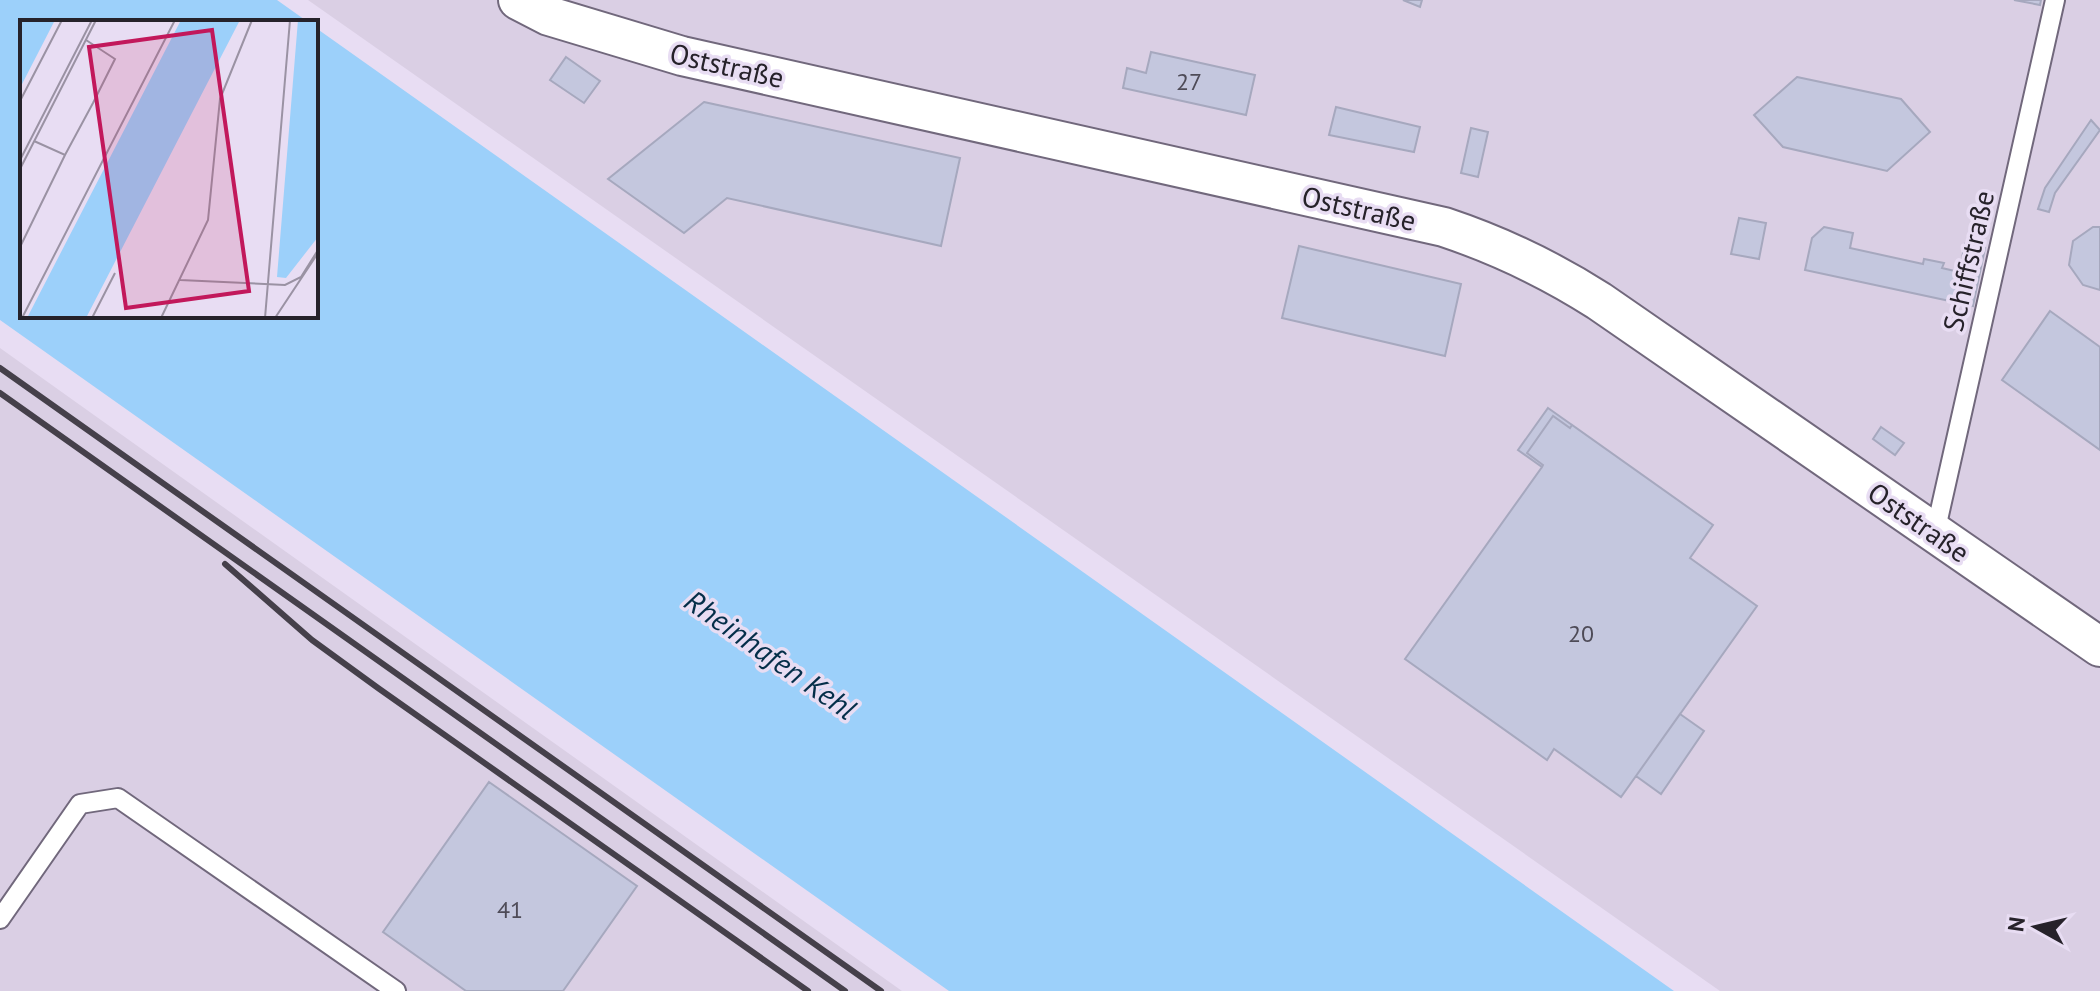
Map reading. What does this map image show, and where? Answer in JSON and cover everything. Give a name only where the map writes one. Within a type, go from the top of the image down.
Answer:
[{"type":"street","name":"Oststraße","points":[[518,0],[549,16],[682,56],[1444,227],[1498,245],[1546,268],[1599,301],[2100,647]]},
{"type":"lane","name":"Schiffstraße","points":[[1935,533],[2055,0]]},
{"type":"lane","points":[[0,919],[80,804],[118,798],[396,991]]},
{"type":"shaded area","points":[[308,0],[2100,0],[2100,991],[1720,991]]},
{"type":"shaded area","points":[[0,348],[902,991],[0,991]]},
{"type":"water","name":"Rheinhafen Kehl","points":[[0,0],[277,0],[305,20],[20,20],[20,318],[318,318],[318,29],[1674,991],[949,991],[0,320]]},
{"type":"building","points":[[1403,0],[1422,0],[1420,7]]},
{"type":"building","points":[[2014,0],[2041,0],[2040,5]]},
{"type":"building","points":[[1151,52],[1255,75],[1246,115],[1123,88],[1127,68],[1146,73]]},
{"type":"building","points":[[566,57],[600,81],[584,103],[550,80]]},
{"type":"building","points":[[1797,77],[1901,99],[1930,132],[1887,171],[1783,147],[1754,115]]},
{"type":"building","points":[[704,102],[960,158],[941,246],[727,198],[684,233],[608,179]]},
{"type":"building","points":[[1336,107],[1420,127],[1414,152],[1329,135]]},
{"type":"building","points":[[2091,120],[2100,130],[2055,193],[2049,212],[2038,209],[2045,188]]},
{"type":"building","points":[[1471,128],[1488,132],[1478,177],[1461,173]]},
{"type":"building","points":[[1739,218],[1766,223],[1759,259],[1731,254]]},
{"type":"building","points":[[1824,227],[1853,233],[1850,248],[1923,264],[1924,259],[1944,263],[1942,268],[1959,272],[1965,244],[1985,248],[1973,306],[1805,270],[1812,238]]},
{"type":"building","points":[[2093,227],[2100,227],[2100,290],[2083,285],[2069,265],[2073,241]]},
{"type":"building","points":[[1299,246],[1461,284],[1445,356],[1282,318]]},
{"type":"building","points":[[2050,311],[2100,347],[2100,450],[2002,380]]},
{"type":"building","points":[[1548,408],[1572,425],[1570,428],[1553,416],[1527,453],[1542,467],[1518,450]]},
{"type":"building","points":[[1553,416],[1570,428],[1572,425],[1713,525],[1690,558],[1757,606],[1621,797],[1554,749],[1547,760],[1405,659],[1542,467],[1527,453]]},
{"type":"building","points":[[1881,427],[1904,443],[1895,455],[1873,439]]},
{"type":"building","points":[[1680,714],[1704,731],[1661,794],[1636,776]]},
{"type":"building","points":[[489,782],[637,886],[563,991],[466,991],[383,932]]},
{"type":"railway","points":[[0,368],[881,991]]},
{"type":"railway","points":[[0,393],[845,991]]},
{"type":"railway","points":[[225,564],[312,640],[808,991]]}]
